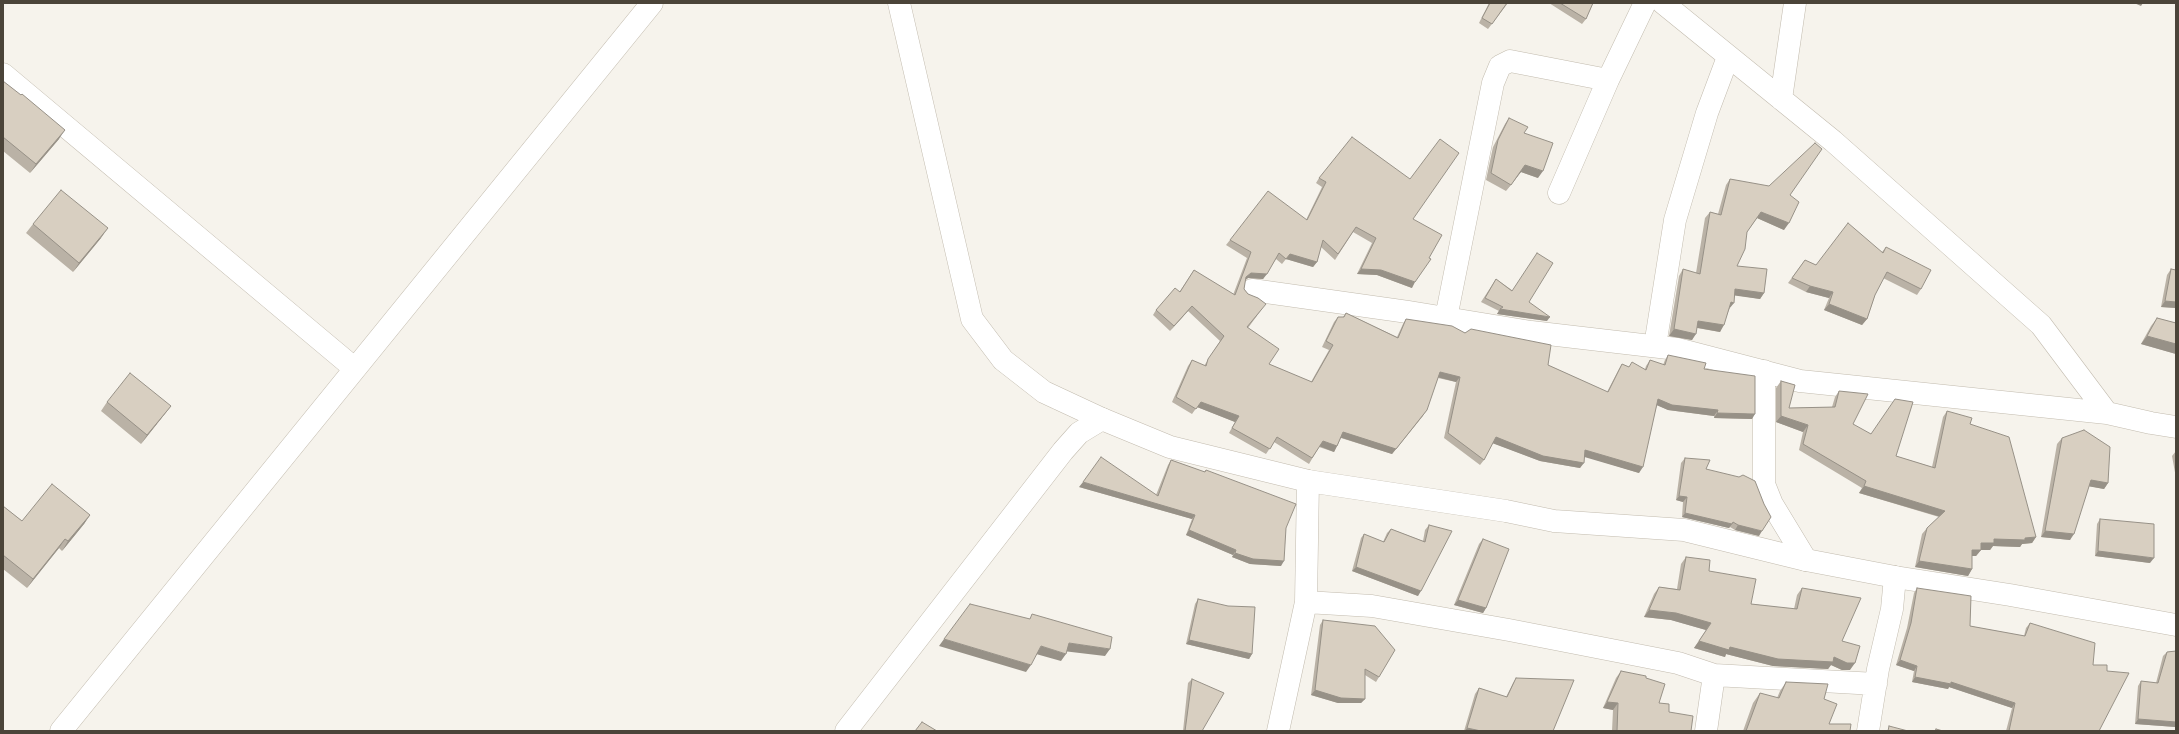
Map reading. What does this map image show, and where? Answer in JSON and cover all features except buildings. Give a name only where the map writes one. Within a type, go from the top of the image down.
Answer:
[{"type":"street","points":[[61,731],[354,368],[652,3]]},
{"type":"street","points":[[899,3],[972,319],[1003,360],[1044,392],[1102,419],[1170,447],[1308,481],[1506,511],[1554,521],[1684,530],[1806,560],[1895,578],[2010,595],[2176,624]]},
{"type":"street","points":[[1559,193],[1608,80],[1645,3]]},
{"type":"street","points":[[1663,3],[1833,141],[2041,325],[2107,413]]},
{"type":"street","points":[[1781,100],[1795,3]]},
{"type":"street","points":[[1655,346],[1675,220],[1707,113],[1728,57]]},
{"type":"street","points":[[1446,318],[1493,82],[1500,66],[1510,61],[1608,80]]},
{"type":"street","points":[[3,74],[354,368]]},
{"type":"street","points":[[1252,290],[1531,332],[1677,349],[1800,381],[2107,413],[2176,427]]},
{"type":"street","points":[[1764,372],[1764,484],[1772,504],[1806,560]]},
{"type":"street","points":[[846,731],[1063,451],[1079,433],[1102,419]]},
{"type":"street","points":[[1278,731],[1306,602],[1308,481]]},
{"type":"street","points":[[1868,731],[1876,684],[1892,609],[1895,578]]},
{"type":"street","points":[[1306,602],[1372,606],[1501,628],[1678,663],[1714,675],[1876,684]]},
{"type":"street","points":[[1706,731],[1714,675]]}]
